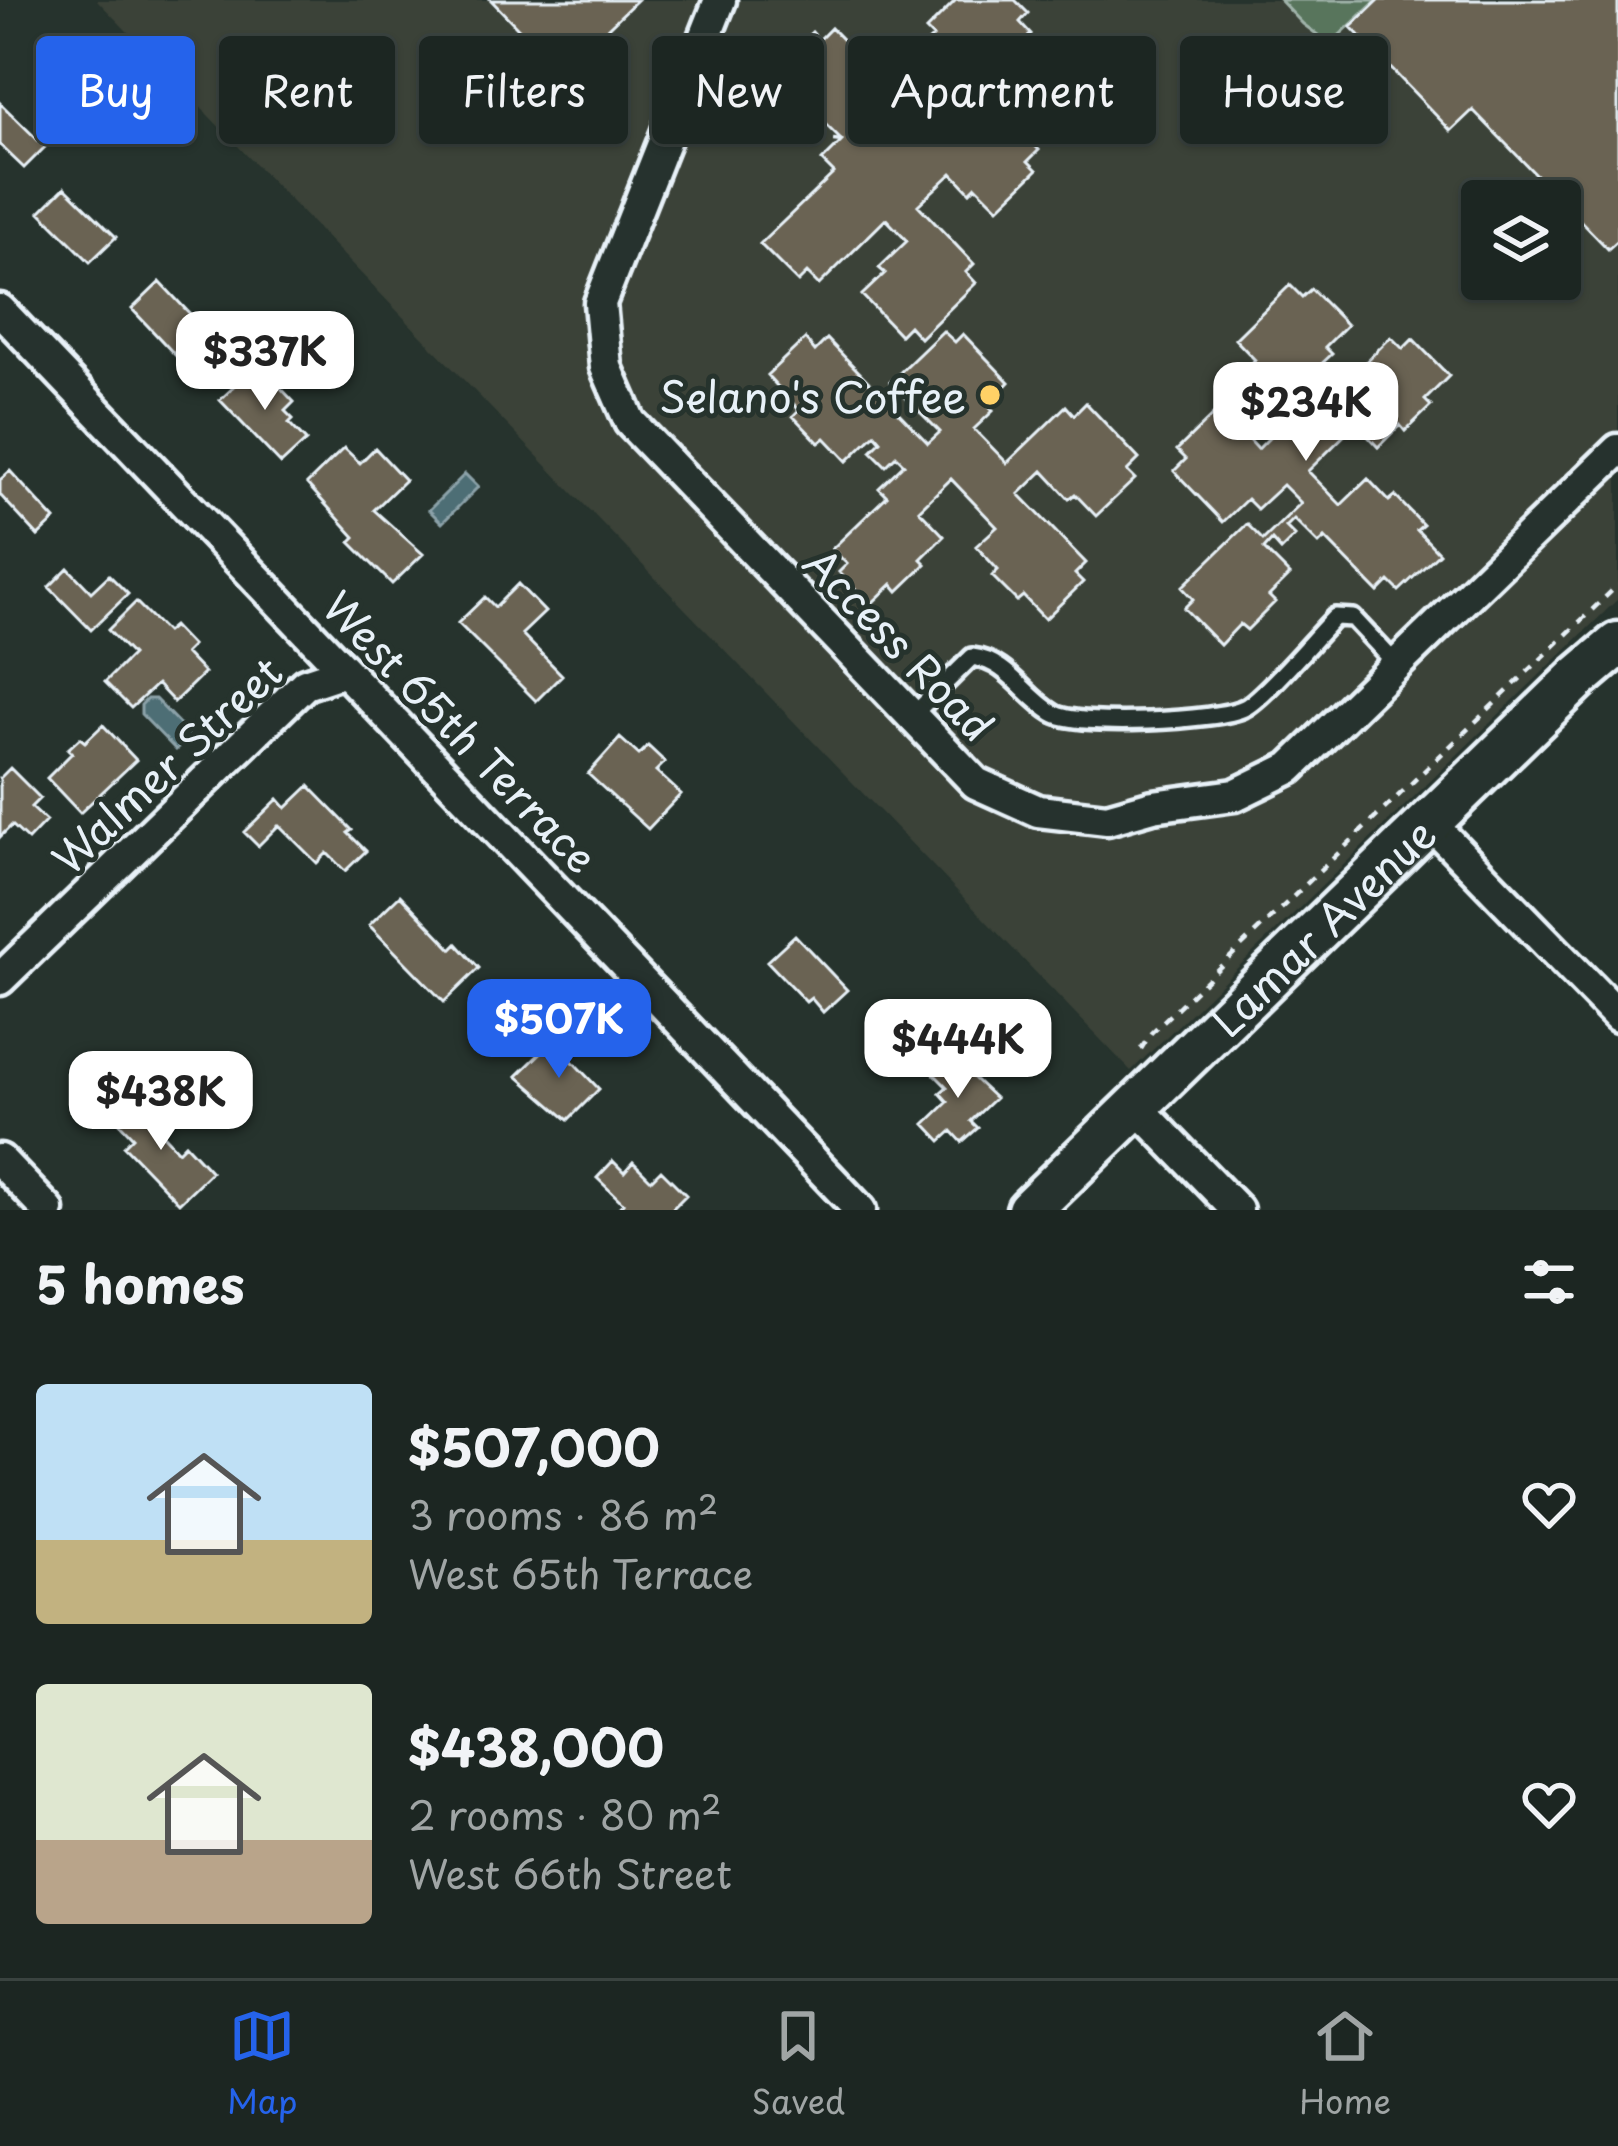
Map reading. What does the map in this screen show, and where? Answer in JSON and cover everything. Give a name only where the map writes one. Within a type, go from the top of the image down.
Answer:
[{"type":"street","name":"Access Road","points":[[719,0],[600,303],[606,367],[630,422],[976,783],[1038,811],[1107,819],[1154,806],[1235,795],[1290,767],[1618,451]]},
{"type":"street","name":"West 65th Terrace","points":[[0,310],[860,1210]]},
{"type":"street","name":"Lamar Avenue","points":[[1029,1210],[1578,677],[1618,644]]},
{"type":"street","name":"Walmer Street","points":[[0,979],[305,684],[344,670]]},
{"type":"street","points":[[1430,823],[1618,1016]]},
{"type":"street","points":[[1136,1106],[1237,1210]]},
{"type":"street","points":[[0,1160],[48,1210]]},
{"type":"lane","points":[[912,716],[972,657],[992,659],[1055,716],[1100,723],[1223,714],[1247,707],[1335,617],[1353,618],[1397,664]]},
{"type":"path","points":[[824,139],[842,141]]},
{"type":"path","points":[[1136,1106],[1132,1065],[1151,1033],[1618,585]]},
{"type":"shaded area","points":[[97,0],[1618,0],[1618,599],[1131,1071],[236,144],[395,144],[395,36],[219,36],[219,126],[195,102],[195,36],[132,36]]},
{"type":"green space","points":[[1280,0],[1377,0],[1339,36],[1319,36]]},
{"type":"water","points":[[465,474],[478,487],[442,523],[429,510]]},
{"type":"water","points":[[147,699],[155,699],[191,736],[176,750],[141,714]]},
{"type":"building","points":[[491,0],[637,0],[600,36],[526,36]]},
{"type":"building","points":[[956,0],[1015,0],[1028,13],[1020,22],[1031,34],[932,36],[926,30]]},
{"type":"building","points":[[1379,0],[1618,0],[1618,240],[1608,249],[1581,221],[1581,180],[1541,180],[1473,110],[1451,131],[1388,65],[1388,36],[1360,36],[1351,27]]},
{"type":"building","points":[[831,28],[848,45],[848,144],[1033,144],[1039,150],[1028,161],[1037,170],[998,208],[976,186],[970,192],[952,173],[918,205],[974,264],[966,272],[976,283],[920,338],[909,326],[900,335],[862,295],[885,273],[879,268],[907,241],[886,219],[819,285],[807,273],[798,282],[760,244],[834,173],[822,161],[842,141],[824,123],[823,36]]},
{"type":"building","points":[[0,103],[36,138],[36,144],[45,147],[24,168],[0,145]]},
{"type":"building","points":[[65,187],[116,237],[90,262],[40,212]]},
{"type":"building","points":[[160,282],[207,332],[179,359],[132,309]]},
{"type":"building","points":[[1290,285],[1302,297],[1311,289],[1347,325],[1325,347],[1332,354],[1303,381],[1324,403],[1391,337],[1403,349],[1413,339],[1449,376],[1425,400],[1431,406],[1405,431],[1400,425],[1378,447],[1356,424],[1308,471],[1341,505],[1368,479],[1389,501],[1395,496],[1423,525],[1417,530],[1439,553],[1399,591],[1389,581],[1378,592],[1325,538],[1319,544],[1294,519],[1286,527],[1295,536],[1281,550],[1272,540],[1264,549],[1290,575],[1269,596],[1275,602],[1247,630],[1240,624],[1220,645],[1184,608],[1193,599],[1182,587],[1247,524],[1263,540],[1301,503],[1283,485],[1257,509],[1247,499],[1223,522],[1174,471],[1186,459],[1177,450],[1213,415],[1234,437],[1241,431],[1258,449],[1292,415],[1246,368],[1255,360],[1235,339]]},
{"type":"building","points":[[943,331],[955,342],[963,334],[1009,382],[987,405],[993,411],[974,429],[1007,463],[1066,406],[1074,415],[1086,403],[1139,459],[1127,471],[1135,479],[1096,516],[1075,494],[1069,499],[1043,471],[1019,494],[1086,563],[1075,574],[1083,582],[1045,619],[1023,596],[1017,601],[992,576],[998,570],[976,546],[997,527],[951,479],[919,510],[944,536],[921,559],[926,564],[898,591],[892,584],[870,605],[839,572],[847,564],[832,549],[887,496],[879,488],[904,464],[896,456],[886,466],[871,451],[881,441],[875,434],[847,461],[825,438],[819,443],[793,416],[799,410],[767,375],[805,339],[815,351],[827,339],[928,443],[940,432],[890,382]]},
{"type":"building","points":[[258,364],[294,402],[285,411],[293,419],[289,423],[306,441],[281,464],[220,400]]},
{"type":"building","points":[[344,448],[360,463],[375,448],[405,480],[374,510],[423,554],[392,584],[350,542],[355,537],[307,484]]},
{"type":"building","points":[[10,471],[55,520],[38,536],[0,495],[0,480]]},
{"type":"building","points":[[68,568],[91,592],[109,575],[128,594],[91,630],[49,587]]},
{"type":"building","points":[[518,584],[545,612],[522,634],[562,675],[536,701],[458,623],[485,597],[495,607]]},
{"type":"building","points":[[136,602],[166,632],[173,626],[192,646],[185,653],[204,673],[174,702],[157,684],[131,708],[105,682],[132,655],[108,630]]},
{"type":"building","points":[[103,725],[136,760],[80,813],[47,778],[72,753],[68,749],[80,738],[85,742]]},
{"type":"building","points":[[620,738],[639,755],[648,746],[665,762],[656,771],[681,794],[648,829],[588,774]]},
{"type":"building","points":[[10,768],[40,798],[31,807],[46,821],[28,840],[12,825],[0,837],[0,778]]},
{"type":"building","points":[[309,786],[366,851],[345,871],[327,853],[317,863],[279,825],[258,846],[244,832],[278,799],[286,808]]},
{"type":"building","points":[[400,895],[452,949],[457,944],[479,968],[444,1002],[369,925]]},
{"type":"building","points":[[795,935],[847,990],[823,1012],[811,998],[806,1002],[767,961]]},
{"type":"building","points":[[553,1041],[599,1089],[568,1120],[517,1076]]},
{"type":"building","points":[[947,1053],[995,1098],[971,1121],[978,1128],[962,1142],[952,1131],[941,1141],[925,1124],[948,1102],[940,1093],[947,1087],[930,1070]]},
{"type":"building","points":[[136,1098],[178,1151],[185,1144],[211,1172],[179,1203],[124,1146],[133,1137],[115,1118]]},
{"type":"building","points":[[613,1161],[624,1172],[633,1162],[651,1180],[661,1170],[686,1195],[671,1210],[617,1210],[623,1203],[597,1178]]},
{"type":"place","name":"Selano's Coffee","points":[[990,395]]}]
